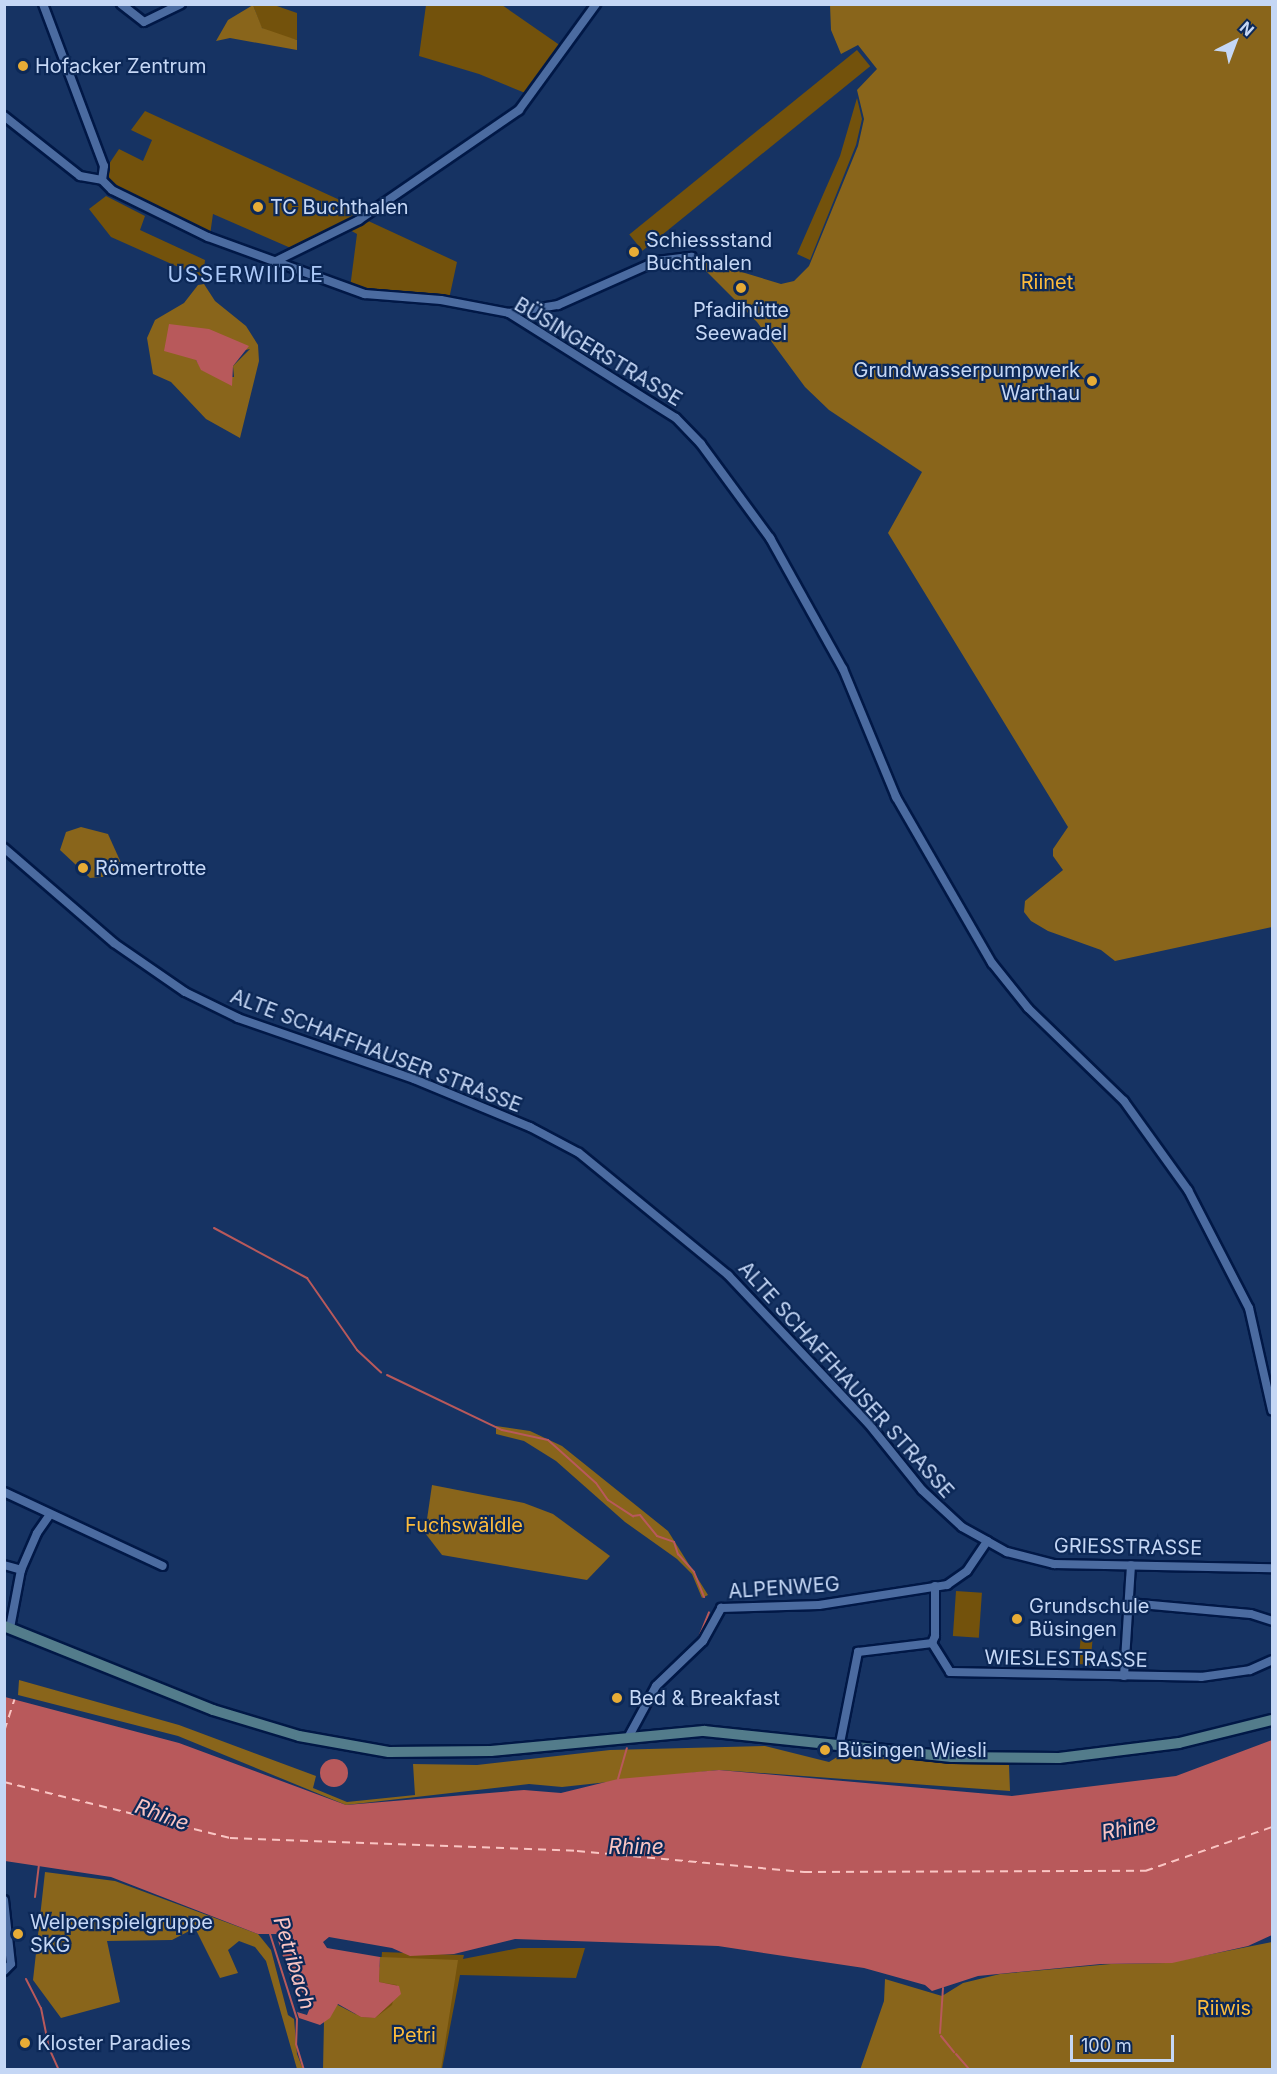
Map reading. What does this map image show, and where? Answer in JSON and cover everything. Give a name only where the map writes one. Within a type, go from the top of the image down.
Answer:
[{"type":"main road","points":[[7,1627],[213,1710],[354,1747],[389,1752],[466,1753],[629,1736],[704,1731],[952,1756],[1059,1758],[1179,1743],[1272,1720]]},
{"type":"street","points":[[43,4],[104,166],[102,180]]},
{"type":"street","points":[[121,4],[144,22],[181,4]]},
{"type":"street","points":[[276,261],[359,220],[519,110],[596,4]]},
{"type":"street","name":"BÜSINGERSTRASSE","points":[[4,116],[80,176],[102,180],[112,190],[208,237],[365,294],[441,300],[509,313],[676,418],[701,444],[770,538],[843,669],[896,796],[992,963],[1028,1008],[1124,1101],[1188,1190],[1249,1308],[1272,1410]]},
{"type":"street","points":[[509,313],[558,306],[657,261],[692,257]]},
{"type":"street","name":"ALTE SCHAFFHAUSER STRASSE","points":[[4,848],[114,943],[185,992],[238,1018],[425,1083],[530,1127],[579,1153],[728,1275],[868,1423],[922,1490],[962,1527],[987,1541]]},
{"type":"street","points":[[4,1492],[50,1516],[163,1566]]},
{"type":"street","points":[[7,1627],[21,1570],[37,1533],[50,1516]]},
{"type":"street","name":"GRIESSTRASSE","points":[[987,1541],[1006,1552],[1054,1564],[1272,1568]]},
{"type":"street","name":"ALPENWEG","points":[[629,1736],[657,1686],[703,1641],[721,1608],[819,1605],[948,1584],[967,1572],[987,1541]]},
{"type":"street","points":[[4,1565],[21,1570]]},
{"type":"street","points":[[1124,1676],[1131,1565]]},
{"type":"street","points":[[840,1743],[858,1652],[932,1643],[935,1636],[935,1586]]},
{"type":"street","points":[[1129,1603],[1251,1614],[1272,1621]]},
{"type":"street","name":"WIESLESTRASSE","points":[[932,1643],[950,1672],[1201,1677],[1250,1670],[1272,1660]]},
{"type":"street","points":[[4,1900],[11,1964],[4,1971]]},
{"type":"green space","points":[[253,5],[274,5],[297,13],[297,40],[268,33],[261,27]]},
{"type":"green space","points":[[253,5],[262,28],[297,40],[297,50],[230,38],[216,41],[228,20]]},
{"type":"green space","points":[[426,5],[502,5],[561,46],[530,95],[479,74],[419,56]]},
{"type":"green space","name":"Riinet","points":[[830,5],[1272,5],[1272,927],[1115,961],[1101,950],[1048,931],[1031,921],[1024,912],[1025,901],[1063,870],[1053,856],[1053,849],[1068,827],[888,533],[922,472],[829,410],[805,387],[757,322],[692,257],[781,284],[794,281],[809,266],[858,146],[864,119],[857,90],[877,69],[858,45],[841,54],[831,30]]},
{"type":"green space","points":[[857,50],[870,66],[643,251],[629,234]]},
{"type":"green space","points":[[857,98],[862,119],[856,145],[810,260],[797,254],[840,156]]},
{"type":"green space","points":[[145,111],[366,212],[293,249],[213,214],[210,235],[115,188],[108,180],[109,164],[119,149],[143,161],[152,140],[131,130]]},
{"type":"green space","points":[[106,196],[145,216],[140,230],[205,260],[203,278],[111,237],[89,209]]},
{"type":"green space","points":[[364,219],[457,262],[449,299],[350,288],[357,234],[348,229]]},
{"type":"green space","points":[[204,284],[215,301],[246,326],[258,345],[259,361],[240,438],[206,419],[171,382],[153,374],[147,338],[155,320],[184,303],[198,285]],"holes":[[[250,349],[233,366],[234,377],[218,377],[202,370],[196,360]]]},
{"type":"green space","points":[[81,827],[108,834],[122,865],[113,876],[90,878],[60,850],[66,832]]},
{"type":"green space","points":[[496,1426],[530,1431],[562,1446],[668,1531],[708,1595],[702,1598],[692,1574],[677,1559],[625,1522],[556,1461],[524,1441],[496,1434]]},
{"type":"green space","name":"Fuchswäldle","points":[[432,1485],[524,1503],[553,1514],[610,1556],[587,1580],[442,1555],[425,1533]]},
{"type":"green space","points":[[956,1591],[982,1593],[979,1638],[953,1636]]},
{"type":"green space","points":[[1081,1634],[1093,1635],[1090,1665],[1078,1664]]},
{"type":"green space","points":[[19,1680],[179,1725],[316,1776],[313,1788],[347,1802],[415,1795],[413,1764],[477,1765],[610,1750],[765,1746],[829,1762],[847,1751],[1009,1765],[1010,1791],[719,1770],[562,1787],[529,1784],[346,1805],[178,1736],[18,1695]]},
{"type":"green space","points":[[45,1872],[115,1881],[258,1934],[271,1950],[288,2015],[294,2019],[297,2054],[303,2069],[297,2069],[266,1961],[255,1947],[239,1941],[228,1950],[238,1973],[220,1978],[195,1928],[172,1940],[107,1941],[120,2002],[61,2018],[33,1980]]},
{"type":"green space","name":"Riiwis","points":[[1272,1942],[1272,2069],[860,2070],[884,2001],[885,1979],[942,1996],[963,1983],[1000,1974],[1111,1964],[1167,1963]]},
{"type":"green space","name":"Petri","points":[[519,1948],[585,1948],[576,1978],[460,1975],[442,2069],[329,2069],[381,1964],[382,1952],[464,1955],[463,1959]]},
{"type":"green space","name":"Petri","points":[[380,1957],[458,1960],[441,2069],[323,2070],[324,2021],[336,2004],[361,2017],[375,2018],[392,2005],[397,1985],[379,1982]]},
{"type":"water","points":[[169,324],[209,329],[249,346],[233,366],[232,386],[201,370],[196,360],[164,351]]},
{"type":"water","name":"Rhine","points":[[5,1697],[179,1743],[346,1805],[524,1790],[561,1793],[618,1779],[719,1770],[1012,1796],[1176,1776],[1272,1740],[1272,1935],[1248,1946],[1172,1963],[1101,1964],[978,1976],[932,1991],[925,1985],[864,1968],[718,1946],[515,1939],[454,1954],[410,1956],[392,1948],[329,1937],[323,1942],[327,1948],[380,1957],[379,1982],[399,1986],[401,1994],[375,2018],[361,2017],[338,2004],[330,2018],[320,2025],[299,2018],[297,2012],[307,2015],[311,2005],[287,1970],[276,1934],[258,1934],[111,1877],[5,1861]]},
{"type":"water","points":[[334,1759],[344,1763],[348,1773],[344,1783],[334,1787],[324,1783],[320,1773],[324,1763]]},
{"type":"waterway","points":[[214,1228],[307,1278],[357,1350],[381,1372]]},
{"type":"waterway","points":[[387,1375],[502,1430],[548,1440],[596,1483],[608,1500],[633,1516],[640,1515],[657,1536],[674,1542],[678,1554],[694,1572],[704,1597]]},
{"type":"waterway","points":[[697,1642],[709,1612]]},
{"type":"waterway","points":[[638,1729],[665,1683]]},
{"type":"waterway","points":[[618,1779],[627,1748]]},
{"type":"waterway","points":[[35,1897],[39,1866]]},
{"type":"waterway","name":"Petribach","points":[[270,1934],[297,2019],[296,2044],[304,2070]]},
{"type":"waterway","name":"Petribach","points":[[26,1979],[41,2008],[49,2048],[59,2070]]},
{"type":"waterway","points":[[940,2033],[943,1988]]},
{"type":"waterway","points":[[941,2036],[954,2052]]},
{"type":"waterway","points":[[956,2054],[970,2070]]},
{"type":"ferry route","points":[[4,1731],[14,1700]]},
{"type":"ferry route","points":[[4,1782],[230,1838],[577,1851],[804,1872],[1145,1871],[1272,1827]]},
{"type":"place","name":"Hofacker Zentrum","points":[[23,66]]},
{"type":"place","name":"TC Buchthalen","points":[[258,207]]},
{"type":"place","name":"Schiessstand Buchthalen","points":[[634,252]]},
{"type":"place","name":"Pfadihütte Seewadel","points":[[741,288]]},
{"type":"place","name":"Grundwasserpumpwerk Warthau","points":[[1092,381]]},
{"type":"place","name":"Römertrotte","points":[[83,868]]},
{"type":"place","name":"Grundschule Büsingen","points":[[1017,1619]]},
{"type":"place","name":"Bed & Breakfast","points":[[617,1698]]},
{"type":"place","name":"Büsingen Wiesli","points":[[825,1750]]},
{"type":"place","name":"Welpenspielgruppe SKG","points":[[18,1934]]},
{"type":"place","name":"Kloster Paradies","points":[[25,2043]]},
{"type":"district","name":"USSERWIIDLE","points":[[246,275]]}]
